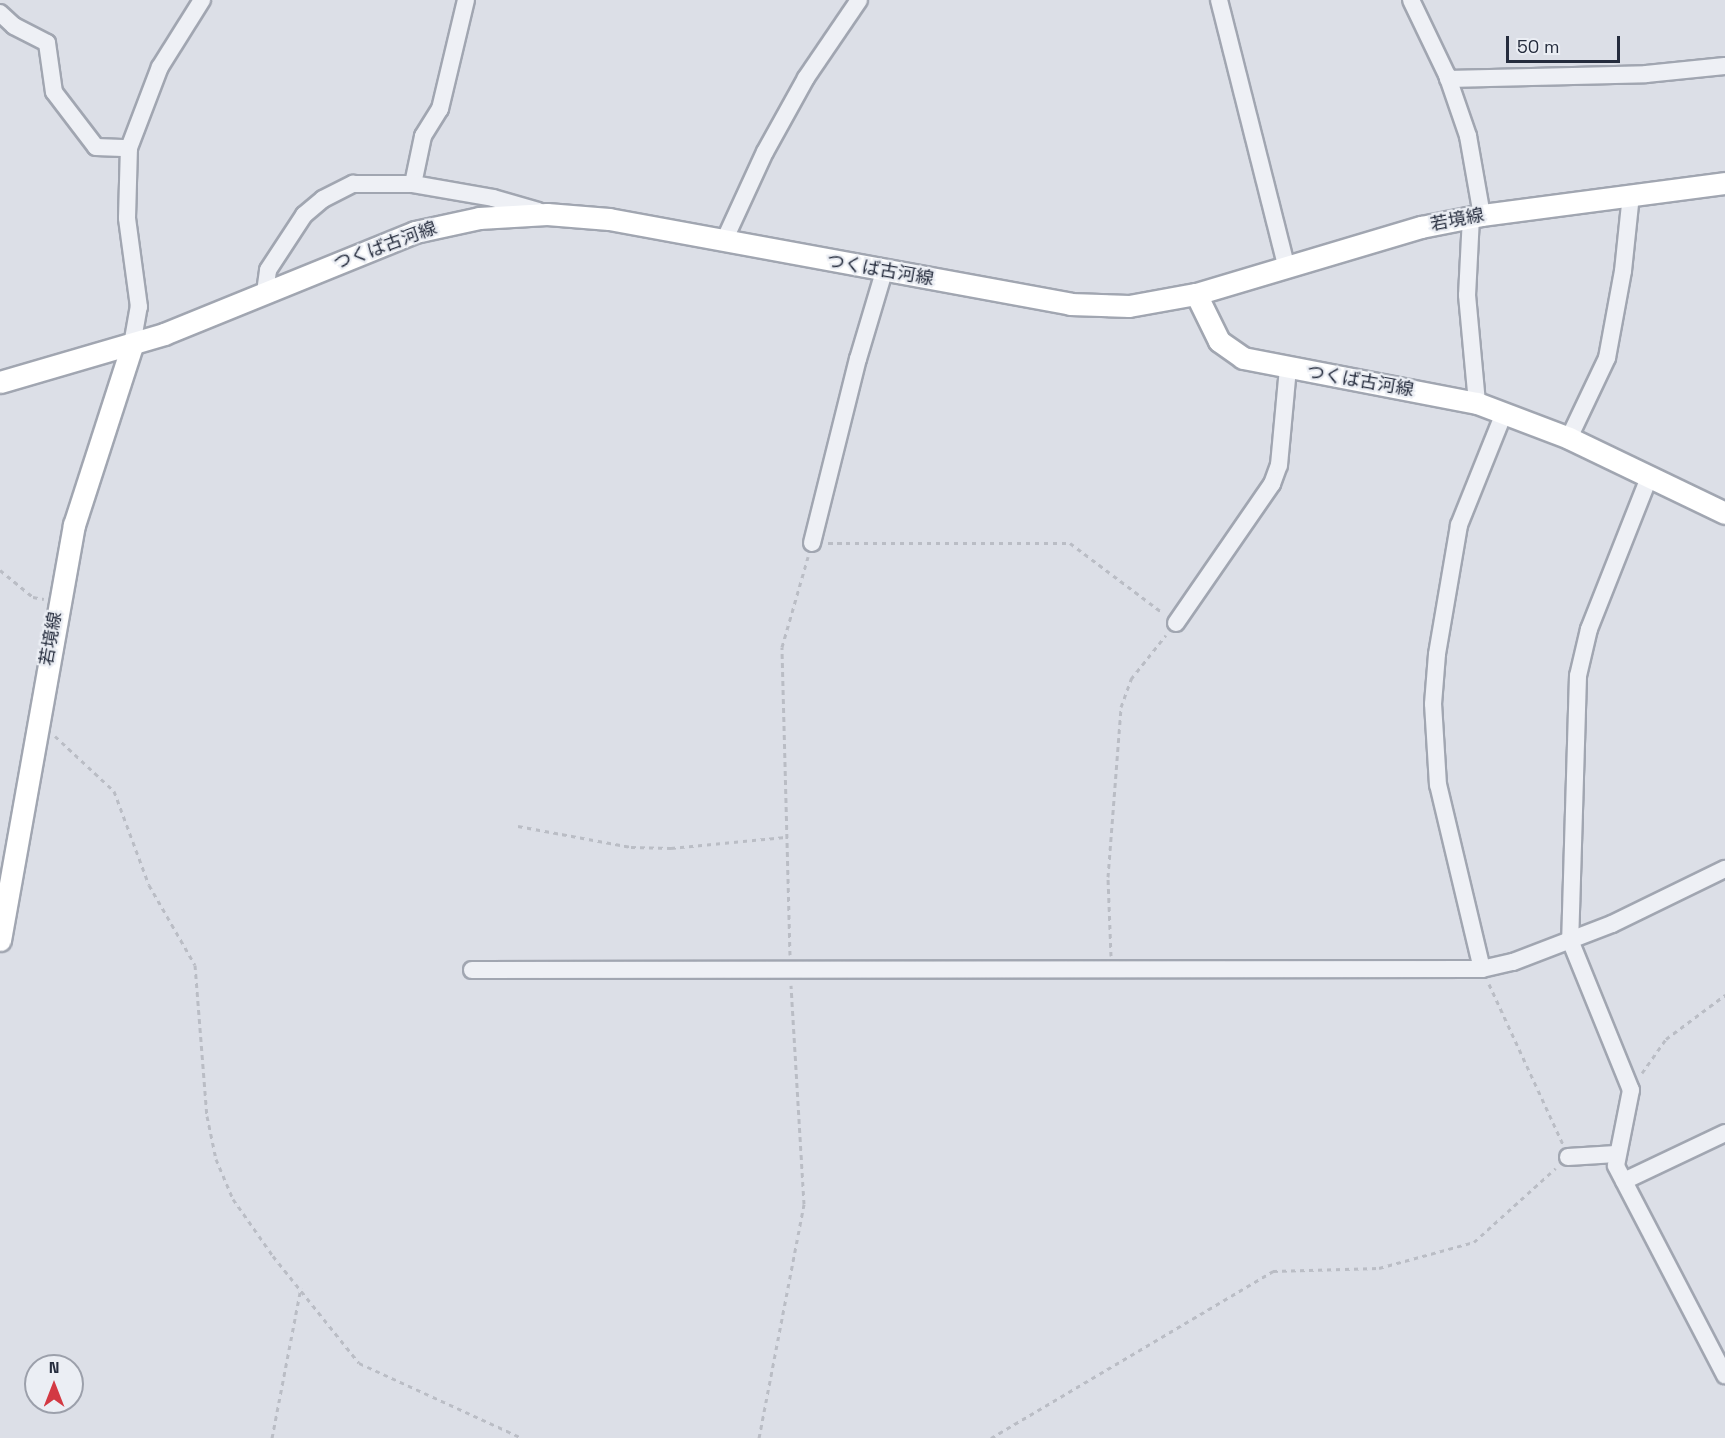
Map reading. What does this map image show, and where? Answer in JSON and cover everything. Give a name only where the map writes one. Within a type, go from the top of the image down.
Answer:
[{"type":"main road","name":"若境線","points":[[1196,294],[1421,227],[1477,216],[1725,183]]},
{"type":"main road","name":"つくば古河線","points":[[0,382],[132,345],[415,232],[479,218],[548,214],[609,219],[884,272],[1080,305],[1129,306],[1196,294],[1219,341],[1231,352],[1288,368],[1477,403],[1569,438],[1725,513]]},
{"type":"main road","name":"若境線","points":[[0,940],[58,602],[74,525],[132,345]]},
{"type":"street","points":[[132,345],[139,307],[127,218],[129,148],[160,67],[202,0]]},
{"type":"street","points":[[413,184],[423,136],[440,109],[466,0]]},
{"type":"street","points":[[724,241],[765,152],[806,78],[859,0]]},
{"type":"street","points":[[1226,0],[1219,0],[1286,266]]},
{"type":"street","points":[[1411,0],[1448,79],[1468,136],[1477,216],[1467,296],[1477,403]]},
{"type":"street","points":[[0,13],[14,26],[47,43],[54,92],[96,147],[129,148]]},
{"type":"street","points":[[1448,79],[1646,74],[1725,66]]},
{"type":"street","points":[[265,292],[268,270],[304,215],[323,199],[353,184],[413,184],[493,198],[548,214]]},
{"type":"street","points":[[1569,438],[1607,358],[1623,271],[1631,195]]},
{"type":"street","points":[[812,543],[858,359],[884,272]]},
{"type":"street","points":[[1176,623],[1272,484],[1279,465],[1288,368]]},
{"type":"street","points":[[1482,969],[1440,796],[1433,704],[1437,654],[1459,525],[1504,413]]},
{"type":"street","points":[[1650,475],[1603,590],[1578,676],[1570,940],[1631,1090],[1631,1104],[1616,1154],[1616,1166],[1725,1375]]},
{"type":"street","points":[[472,970],[1482,969],[1570,940],[1651,907],[1725,869]]},
{"type":"street","points":[[1624,1181],[1725,1133]]},
{"type":"street","points":[[1568,1157],[1616,1154]]},
{"type":"path","points":[[759,1438],[804,1204],[790,971],[782,647],[812,543],[1070,543],[1176,623],[1131,680],[1121,707],[1108,877],[1112,969]]},
{"type":"path","points":[[0,570],[33,597],[58,602]]},
{"type":"path","points":[[38,719],[114,791],[149,885],[173,934],[195,965],[207,1116],[216,1159],[233,1199],[359,1363],[522,1438]]},
{"type":"path","points":[[518,826],[641,847],[671,848],[785,837]]},
{"type":"path","points":[[991,1438],[1273,1271],[1379,1268],[1474,1242],[1568,1157],[1482,969]]},
{"type":"path","points":[[1631,1090],[1666,1039],[1725,996]]},
{"type":"path","points":[[272,1438],[301,1288]]}]
